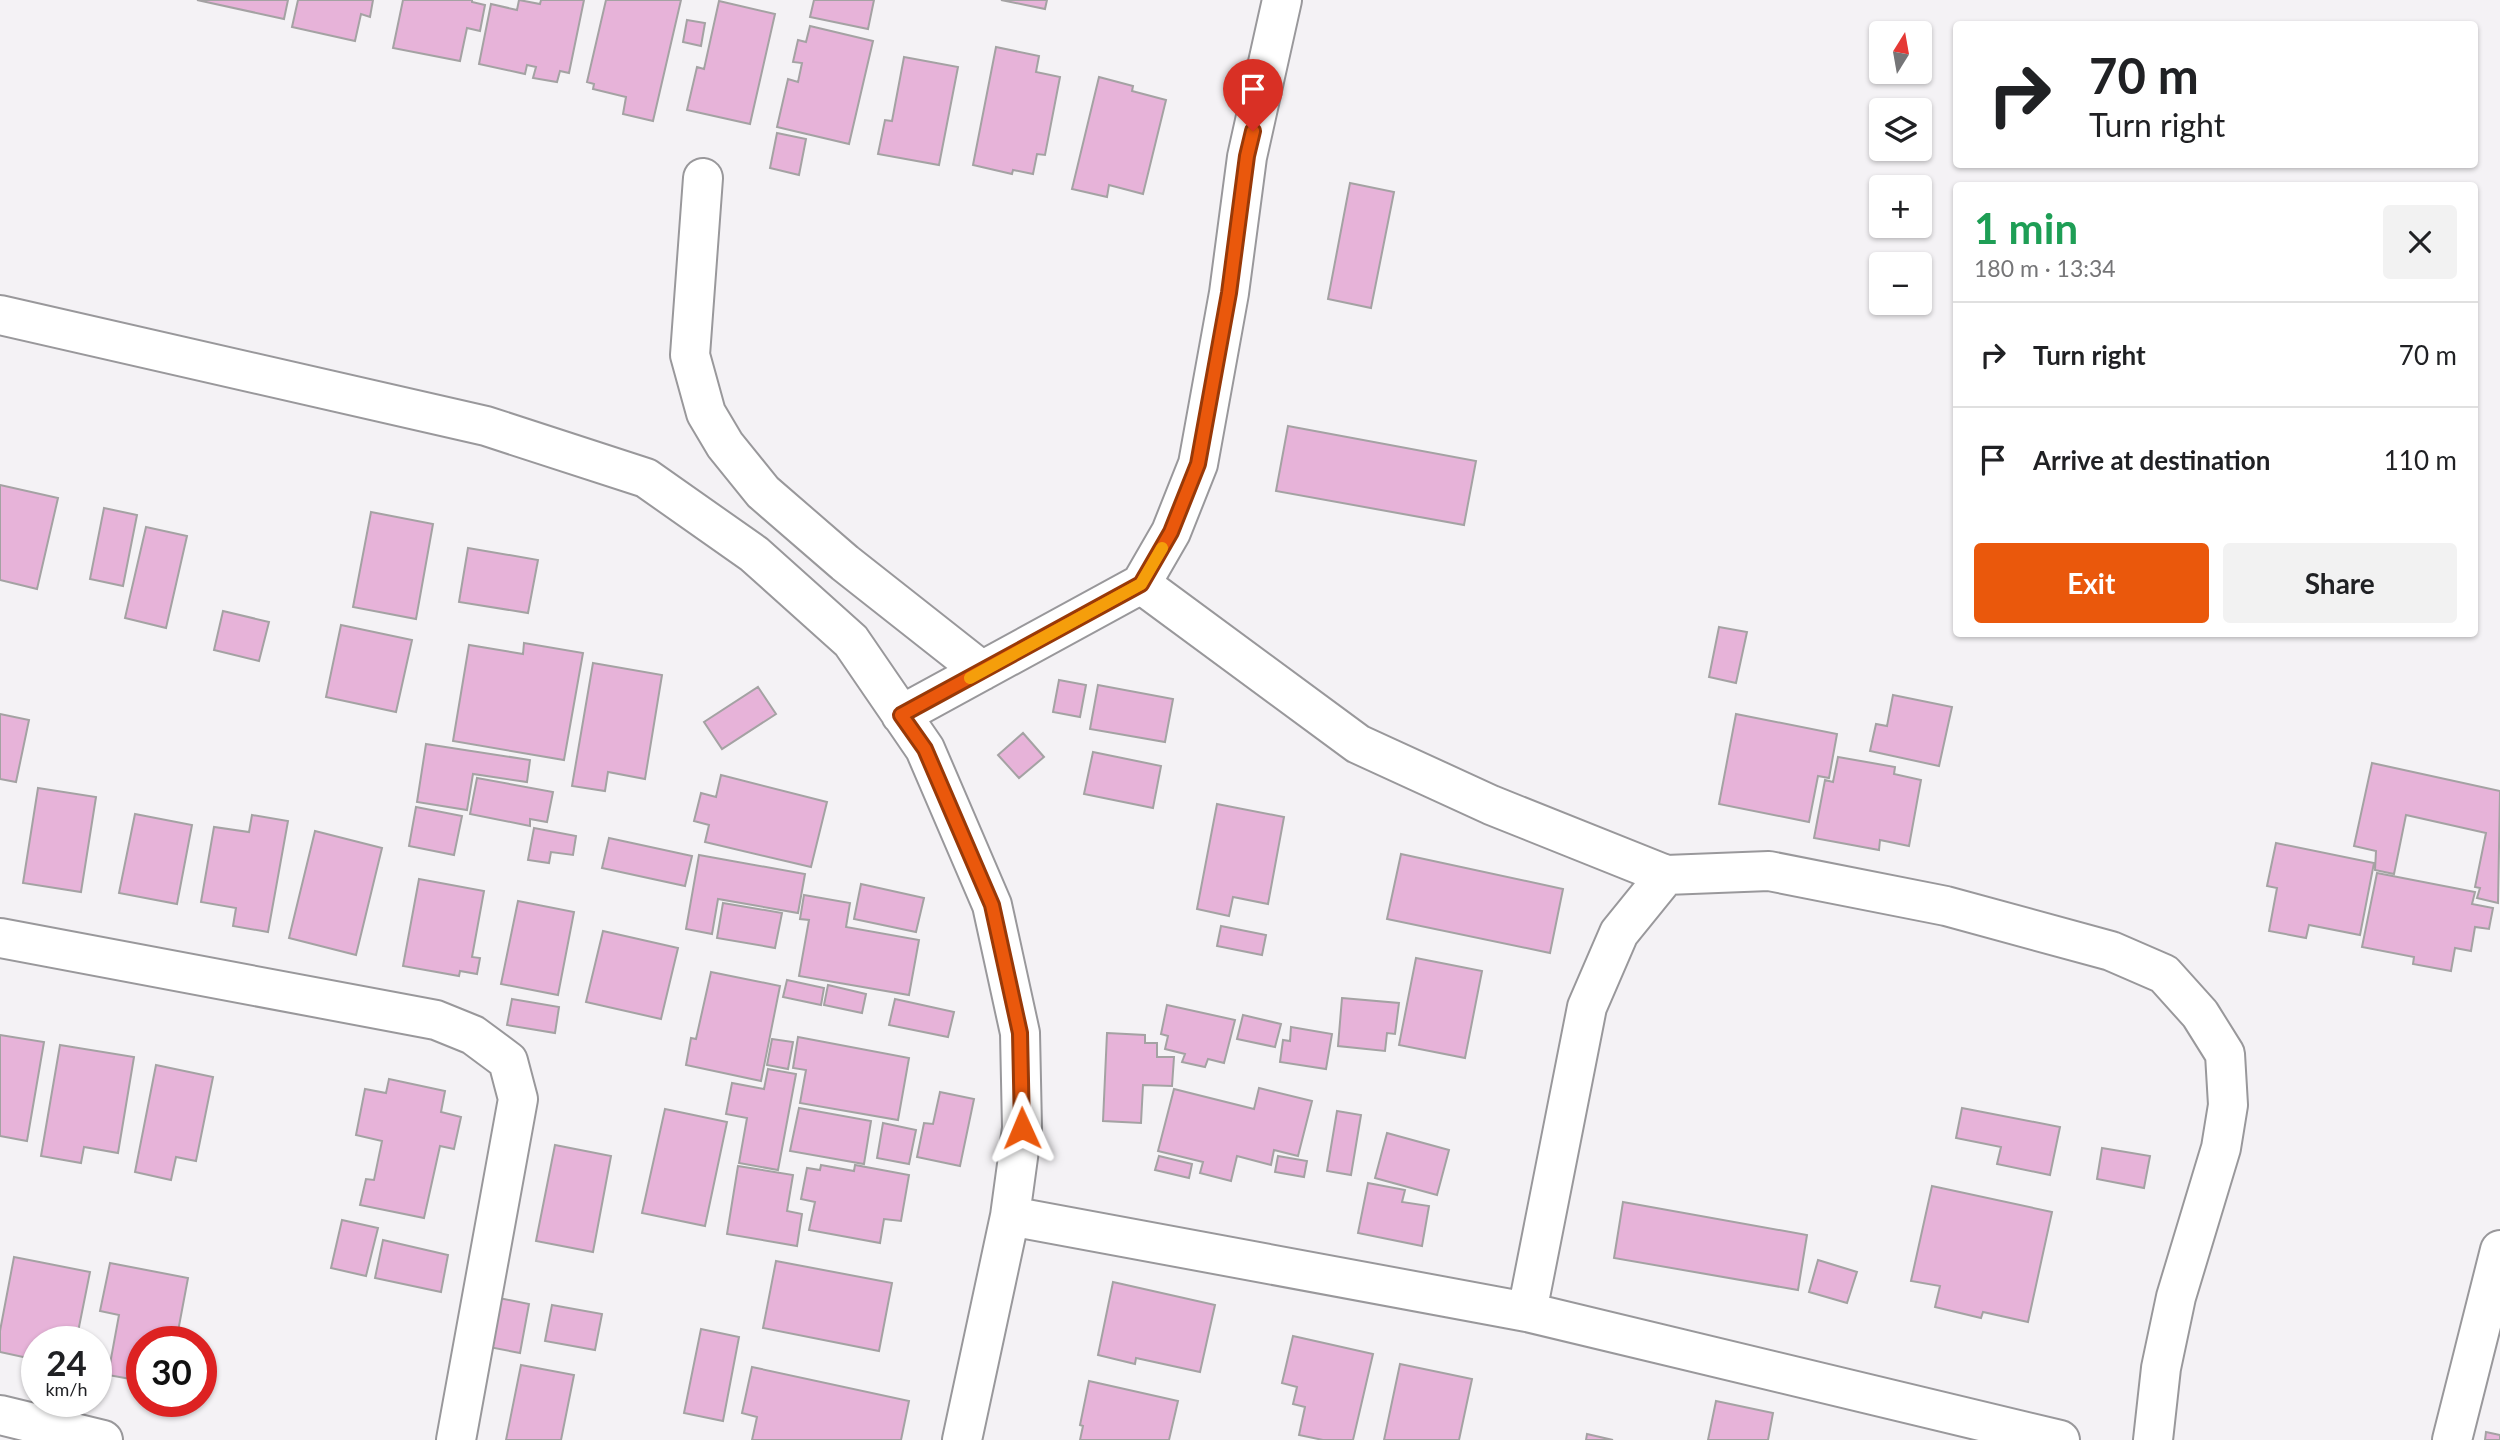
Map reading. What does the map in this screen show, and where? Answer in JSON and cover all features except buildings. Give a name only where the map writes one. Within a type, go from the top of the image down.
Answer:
[{"type":"street","points":[[901,715],[1141,584],[1171,532],[1198,464],[1229,293],[1247,156],[1282,0]]},
{"type":"street","points":[[703,178],[690,355],[706,413],[725,445],[763,492],[845,562],[982,671]]},
{"type":"street","points":[[0,315],[486,426],[646,478],[754,554],[850,641],[925,749],[992,905],[1020,1033],[1022,1128],[1010,1216],[962,1440]]},
{"type":"street","points":[[1141,584],[1358,744],[1491,805],[1666,875],[1769,871],[1946,906],[2110,951],[2164,974],[2200,1014],[2225,1054],[2228,1105],[2221,1148],[2176,1297],[2161,1368],[2153,1440]]},
{"type":"street","points":[[1527,1312],[1587,1007],[1619,933],[1666,875]]},
{"type":"street","points":[[0,938],[436,1020],[473,1035],[508,1061],[519,1099],[456,1440]]},
{"type":"street","points":[[1010,1216],[1527,1312],[2060,1440]]},
{"type":"street","points":[[2452,1440],[2500,1250]]},
{"type":"street","points":[[0,1415],[103,1440]]},
{"type":"slow traffic","points":[[970,678],[1141,584],[1162,548]]},
{"type":"route","points":[[1022,1128],[1020,1033],[992,905],[925,749],[901,715],[1141,584],[1171,532],[1198,464],[1229,293],[1247,156],[1253,131]]}]
